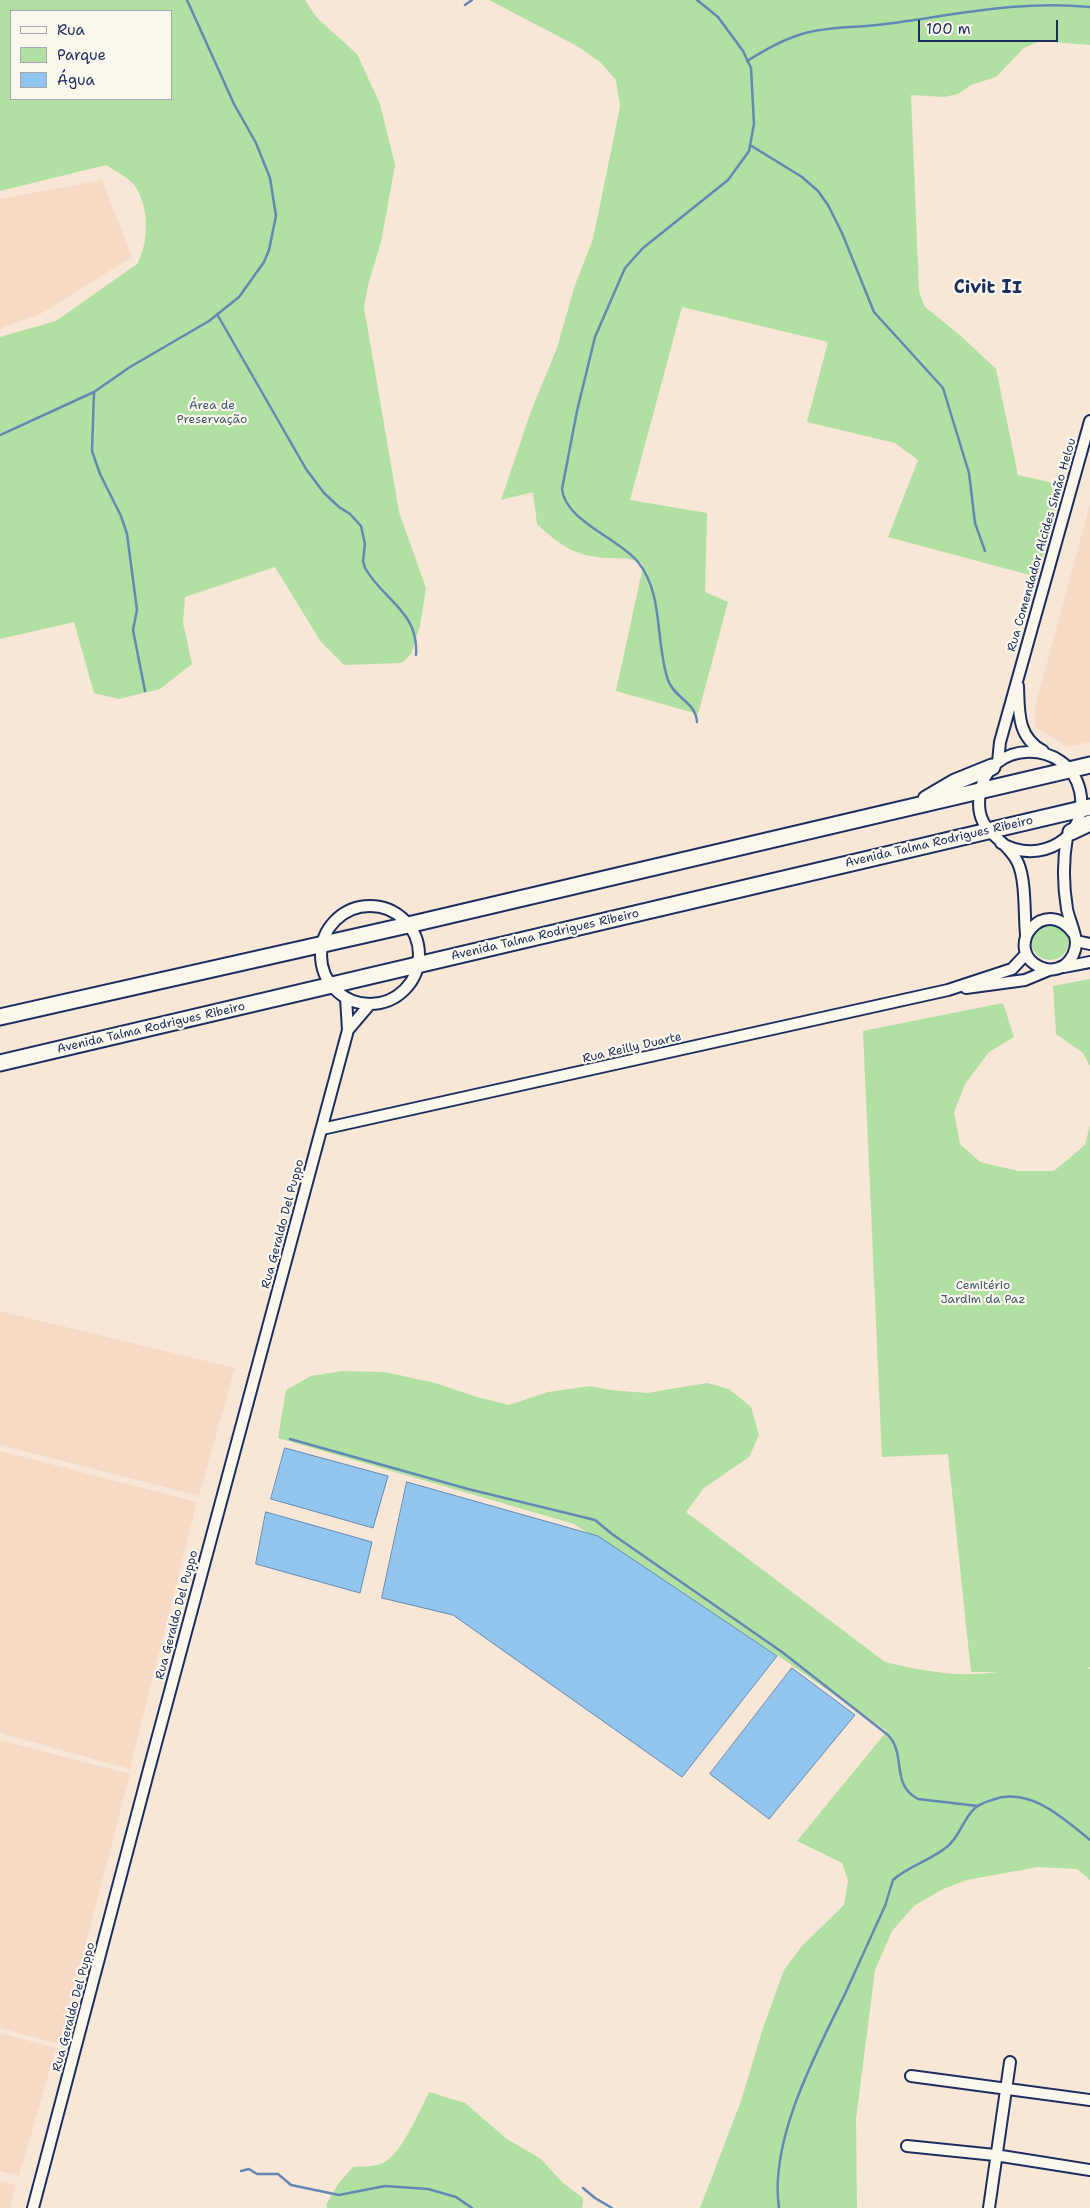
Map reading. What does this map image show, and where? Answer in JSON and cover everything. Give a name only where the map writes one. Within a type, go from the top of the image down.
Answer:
[{"type":"main road","points":[[913,807],[955,782],[995,764]]},
{"type":"main road","points":[[0,1017],[322,945],[1090,765]]},
{"type":"main road","name":"Avenida Talma Rodrigues Ribeiro","points":[[0,1063],[1085,808]]},
{"type":"main road","points":[[1069,834],[1090,823]]},
{"type":"street","name":"Rua Comendador Alcides Simão Helou","points":[[980,791],[986,776],[995,764],[1018,675],[1090,421]]},
{"type":"street","name":"Rua Comendador Alcides Simão Helou","points":[[1018,675],[1021,727],[1033,744],[1060,761],[1070,770]]},
{"type":"street","points":[[995,764],[1011,754],[1026,751],[1049,754]]},
{"type":"street","points":[[1001,843],[1014,850],[1035,852],[1056,846],[1069,834],[1085,808],[1080,791],[1070,770]]},
{"type":"street","points":[[980,791],[981,814],[988,831],[1001,843],[1018,864],[1021,875],[1026,954],[1032,962],[1041,968],[1055,969],[1069,962],[1075,952],[1075,938],[1067,908],[1064,879],[1069,834]]},
{"type":"street","points":[[361,907],[386,909],[408,925],[418,944],[418,964],[413,978],[398,995],[385,1002],[370,1004],[346,998],[331,985],[322,966],[322,945],[333,923],[345,913],[361,907]]},
{"type":"street","points":[[1026,935],[1032,926],[1050,918],[1060,920],[1068,926],[1075,938],[1090,944]]},
{"type":"street","name":"Rua Reilly Duarte","points":[[322,1129],[948,990],[1012,969],[1026,954]]},
{"type":"street","name":"Rua Reilly Duarte","points":[[948,990],[985,987],[1026,980],[1055,969],[1090,962]]},
{"type":"street","name":"Rua Geraldo Del Puppo","points":[[34,2208],[152,1756],[348,1030],[346,998]]},
{"type":"street","name":"Rua Geraldo Del Puppo","points":[[348,1030],[370,1004]]},
{"type":"street","points":[[989,2208],[995,2155],[1010,2062]]},
{"type":"street","points":[[911,2076],[1005,2087],[1090,2100]]},
{"type":"street","points":[[907,2146],[995,2155],[1090,2170]]},
{"type":"shaded area","points":[[102,180],[132,257],[42,313],[0,329],[0,199]]},
{"type":"shaded area","points":[[1090,504],[1090,742],[1068,747],[1035,727],[1035,707]]},
{"type":"shaded area","points":[[0,1311],[235,1368],[199,1496],[0,1445]]},
{"type":"shaded area","points":[[0,1451],[197,1502],[130,1769],[0,1733]]},
{"type":"shaded area","points":[[0,1740],[130,1774],[60,2044],[0,2028]]},
{"type":"shaded area","points":[[0,2033],[56,2048],[19,2176],[0,2171]]},
{"type":"shaded area","points":[[0,2181],[16,2185],[10,2208],[0,2208]]},
{"type":"green space","name":"Área de Preservação","points":[[0,0],[305,0],[317,18],[357,54],[380,104],[395,165],[381,242],[368,285],[364,307],[399,512],[426,588],[420,626],[411,654],[402,663],[344,665],[321,642],[275,567],[185,597],[183,623],[192,664],[160,689],[119,699],[94,693],[74,622],[0,639],[0,337],[56,321],[137,264],[144,246],[146,227],[144,207],[135,185],[106,165],[0,191]]},
{"type":"green space","points":[[489,0],[1090,0],[1090,45],[1040,41],[1024,48],[996,77],[971,85],[958,94],[944,97],[911,95],[919,292],[925,307],[961,336],[996,369],[1018,475],[1062,485],[1037,577],[888,537],[918,460],[895,443],[807,422],[828,342],[682,307],[630,500],[707,513],[705,592],[728,602],[698,714],[616,691],[643,566],[642,563],[628,559],[586,555],[561,544],[537,524],[533,492],[501,500],[531,411],[557,348],[575,285],[593,239],[620,107],[616,80],[600,62],[577,46]]},
{"type":"green space","points":[[1050,922],[1057,923],[1063,928],[1068,934],[1068,948],[1063,954],[1057,959],[1050,960],[1043,959],[1037,954],[1032,948],[1031,941],[1032,934],[1037,928],[1043,923]]},
{"type":"green space","points":[[1090,979],[1090,1066],[1083,1053],[1056,1034],[1053,986]]},
{"type":"green space","name":"Cemitério Jardim da Paz","points":[[1003,1003],[1014,1037],[989,1052],[965,1084],[954,1112],[960,1144],[980,1162],[1018,1171],[1054,1171],[1085,1145],[1090,1125],[1090,1667],[1087,1668],[1090,1669],[1090,1880],[1077,1869],[1038,1867],[967,1880],[943,1889],[914,1906],[892,1931],[875,1970],[856,2119],[857,2208],[700,2208],[741,2101],[763,2028],[784,1970],[802,1946],[844,1905],[848,1881],[842,1863],[797,1841],[887,1731],[774,1653],[574,1524],[278,1438],[286,1390],[311,1376],[342,1371],[385,1372],[435,1383],[509,1405],[548,1392],[590,1386],[610,1390],[647,1393],[707,1383],[729,1389],[751,1407],[759,1435],[749,1457],[704,1488],[686,1512],[885,1662],[941,1673],[983,1674],[997,1672],[971,1672],[948,1454],[882,1457],[863,1031]]},
{"type":"green space","points":[[429,2092],[465,2103],[507,2139],[541,2159],[563,2183],[583,2198],[582,2208],[327,2208],[326,2205],[338,2184],[353,2167],[381,2164],[396,2152],[409,2132]]},
{"type":"water","points":[[285,1448],[388,1476],[373,1528],[271,1499]]},
{"type":"water","points":[[407,1482],[598,1536],[777,1656],[682,1777],[453,1615],[382,1598]]},
{"type":"water","points":[[266,1512],[372,1542],[360,1593],[256,1564]]},
{"type":"water","points":[[792,1668],[855,1715],[769,1819],[710,1774]]},
{"type":"waterway","points":[[0,435],[94,392],[130,367],[209,321],[239,297],[264,262],[269,250],[276,216],[270,178],[256,143],[234,104],[187,0]]},
{"type":"waterway","points":[[465,5],[472,0]]},
{"type":"waterway","points":[[697,0],[718,17],[743,51],[751,68],[754,124],[749,151],[728,180],[643,248],[625,268],[595,337],[577,411],[562,489],[565,500],[573,511],[594,529],[630,554],[638,562],[646,575],[655,603],[661,650],[668,680],[675,691],[693,710],[697,722]]},
{"type":"waterway","points":[[747,61],[788,39],[812,31],[875,25],[1012,7],[1038,5],[1090,7]]},
{"type":"waterway","points":[[750,145],[802,177],[818,191],[828,205],[842,233],[874,312],[943,388],[969,473],[975,523],[985,551]]},
{"type":"waterway","points":[[217,314],[306,469],[324,493],[350,514],[361,526],[365,544],[363,561],[365,568],[406,617],[412,628],[416,655]]},
{"type":"waterway","points":[[94,392],[92,451],[100,474],[121,516],[127,534],[137,610],[133,630],[145,691]]},
{"type":"waterway","points":[[290,1439],[468,1489],[595,1520],[612,1534],[782,1652],[888,1735],[897,1751],[901,1777],[909,1793],[918,1799],[978,1806]]},
{"type":"waterway","points":[[779,2208],[778,2182],[781,2155],[797,2099],[808,2071],[885,1906],[893,1880],[898,1875],[948,1846],[956,1837],[967,1817],[981,1804],[1006,1797],[1019,1797],[1045,1806],[1090,1840]]},
{"type":"waterway","points":[[241,2171],[249,2169],[257,2174],[278,2174],[291,2185],[339,2195],[385,2186],[428,2189],[456,2197],[472,2208]]},
{"type":"waterway","points":[[583,2188],[612,2208]]},
{"type":"district","name":"Civit II","points":[[988,288]]}]
